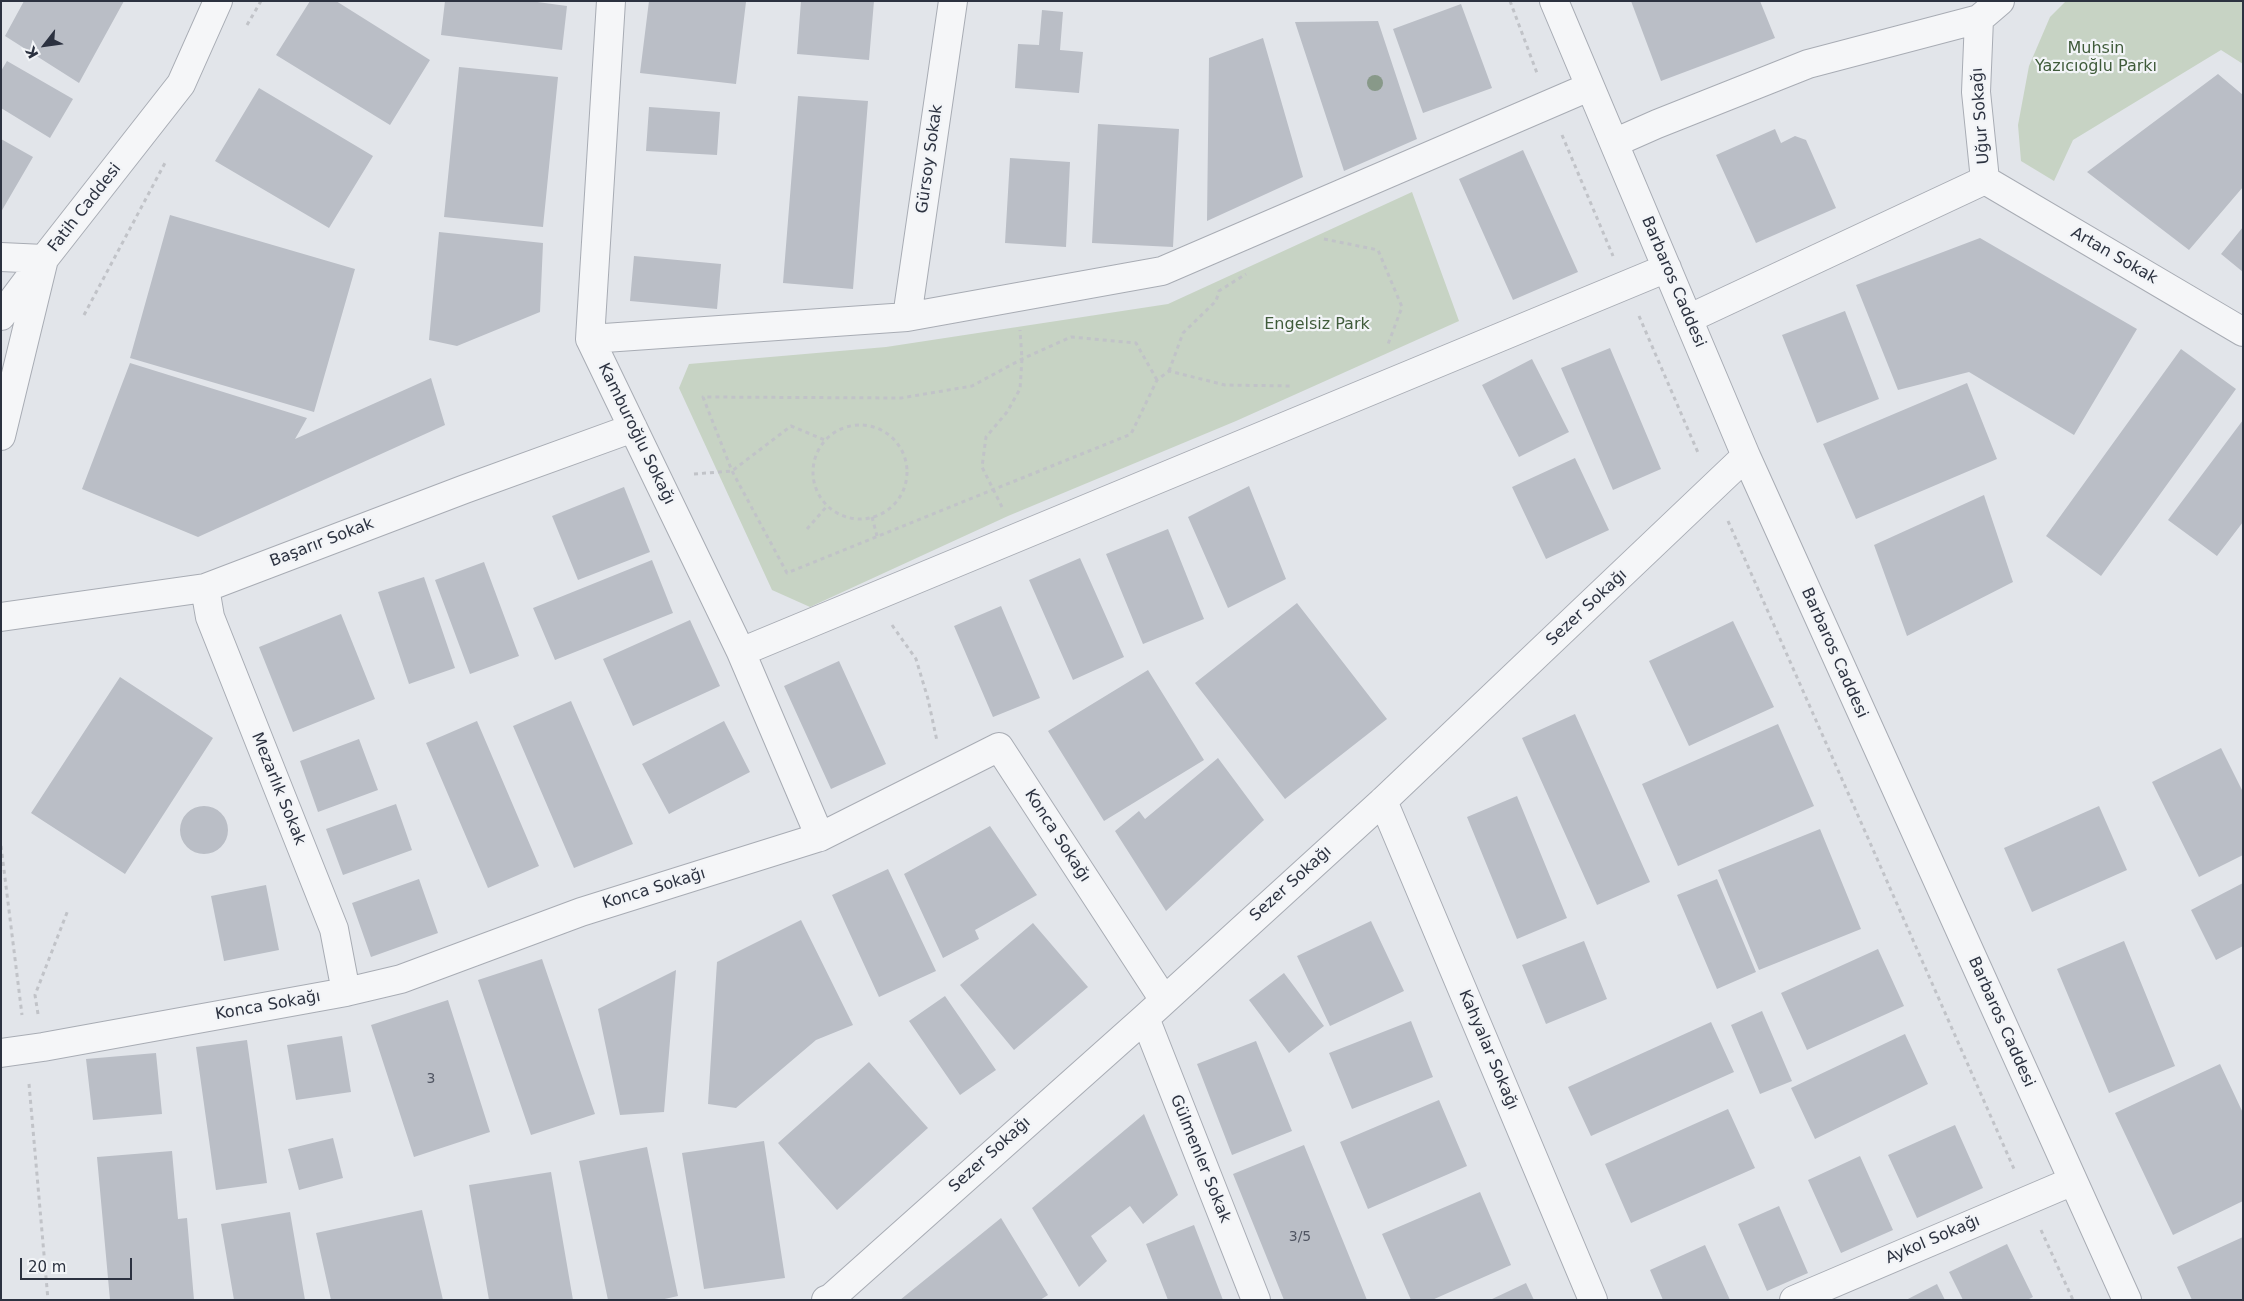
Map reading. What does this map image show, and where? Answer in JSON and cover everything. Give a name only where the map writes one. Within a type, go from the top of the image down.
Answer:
[{"type":"street","name":"Fatih Caddesi","points":[[1,436],[44,259],[181,84],[218,1]]},
{"type":"street","name":"Kamburoğlu Sokağı","points":[[612,1],[590,339],[741,652],[820,837]]},
{"type":"street","name":"Gürsoy Sokak","points":[[907,317],[953,1]]},
{"type":"street","name":"Barbaros Caddesi","points":[[1554,1],[1746,456],[2127,1300]]},
{"type":"street","points":[[1614,143],[1666,120],[1808,64],[1979,20],[2000,1]]},
{"type":"street","name":"Uğur Sokağı","points":[[1979,20],[1976,92],[1985,180]]},
{"type":"street","points":[[590,339],[907,317],[1162,271],[1589,87]]},
{"type":"street","points":[[1688,319],[1985,180]]},
{"type":"street","name":"Artan Sokak","points":[[1985,180],[2243,332]]},
{"type":"street","points":[[1,257],[44,259]]},
{"type":"street","points":[[1,316],[44,259]]},
{"type":"street","points":[[741,652],[1667,268]]},
{"type":"street","name":"Başarır Sokak","points":[[1,617],[205,588],[465,489],[633,428]]},
{"type":"street","name":"Sezer Sokağı","points":[[829,1299],[1154,1009],[1383,801],[1746,456]]},
{"type":"street","name":"Mezarlık Sokak","points":[[205,588],[210,617],[334,929],[346,992]]},
{"type":"street","name":"Konca Sokağı","points":[[1,1053],[346,992],[401,978],[582,912],[820,837],[999,747],[1154,1009]]},
{"type":"street","name":"Kahyalar Sokağı","points":[[1383,801],[1593,1300]]},
{"type":"street","name":"Gülmenler Sokak","points":[[1154,1009],[1256,1300]]},
{"type":"street","name":"Aykol Sokağı","points":[[1794,1300],[2073,1181]]},
{"type":"path","points":[[246,26],[261,1]]},
{"type":"path","points":[[1510,1],[1549,104],[1713,488],[2073,1300]]},
{"type":"path","points":[[84,315],[170,153]]},
{"type":"path","points":[[1319,238],[1378,250],[1402,307],[1388,346],[1380,350]]},
{"type":"path","points":[[1157,380],[1136,343],[1071,337],[1022,359],[972,386],[901,398],[703,397],[732,471],[787,573],[1131,434],[1157,380],[1169,371],[1183,333],[1216,301],[1219,291],[1250,272]]},
{"type":"path","points":[[1016,538],[982,467],[986,437],[1007,412],[1020,389],[1022,359],[1020,321]]},
{"type":"path","points":[[1169,371],[1225,385],[1293,386]]},
{"type":"path","points":[[854,425],[879,429],[893,439],[906,461],[905,486],[902,494],[892,507],[872,517],[853,519],[836,513],[827,506],[819,495],[813,471],[816,454],[825,440],[838,430],[854,425]]},
{"type":"path","points":[[689,475],[732,471],[792,426],[825,440]]},
{"type":"path","points":[[807,529],[827,506]]},
{"type":"path","points":[[872,517],[877,536]]},
{"type":"path","points":[[890,590],[892,625],[916,659],[928,699],[940,756],[950,772]]},
{"type":"path","points":[[43,1047],[35,995],[68,910]]},
{"type":"green space","name":"Muhsin Yazıcıoğlu Parkı","points":[[2066,1],[2243,1],[2243,64],[2221,50],[2073,140],[2054,181],[2021,161],[2018,125],[2029,66],[2050,17]]},
{"type":"green space","name":"Engelsiz Park","points":[[1412,192],[1459,321],[1236,421],[1008,516],[810,607],[772,590],[679,388],[689,364],[886,347],[1168,304]]},
{"type":"building","points":[[24,1],[124,1],[79,83],[5,36]]},
{"type":"building","points":[[310,1],[336,1],[430,60],[390,125],[276,55]]},
{"type":"building","points":[[445,1],[530,1],[567,6],[562,50],[441,35]]},
{"type":"building","points":[[649,1],[746,2],[736,84],[640,73]]},
{"type":"building","points":[[801,1],[874,1],[869,60],[797,54]]},
{"type":"building","points":[[1631,1],[1760,1],[1775,38],[1661,81]]},
{"type":"building","points":[[1461,4],[1492,88],[1423,113],[1393,29]]},
{"type":"building","points":[[1042,10],[1063,12],[1060,50],[1083,52],[1079,93],[1015,88],[1018,44],[1039,45]]},
{"type":"building","points":[[1378,21],[1417,139],[1344,171],[1295,22]]},
{"type":"building","points":[[1263,38],[1303,177],[1207,221],[1209,58]]},
{"type":"building","points":[[7,61],[73,99],[50,138],[1,108],[1,71]]},
{"type":"building","points":[[459,67],[558,77],[543,227],[444,217]]},
{"type":"building","points":[[2218,74],[2243,95],[2243,187],[2189,250],[2087,172]]},
{"type":"building","points":[[259,88],[373,156],[329,228],[215,161]]},
{"type":"building","points":[[798,96],[868,101],[853,289],[783,283]]},
{"type":"building","points":[[649,107],[720,112],[717,155],[646,151]]},
{"type":"building","points":[[1098,124],[1179,129],[1173,247],[1092,243]]},
{"type":"building","points":[[1775,129],[1781,143],[1795,136],[1806,140],[1836,208],[1756,243],[1716,155]]},
{"type":"building","points":[[1,139],[33,157],[1,212]]},
{"type":"building","points":[[1523,150],[1578,272],[1513,300],[1459,179]]},
{"type":"building","points":[[1010,158],[1070,162],[1066,247],[1005,243]]},
{"type":"building","points":[[170,215],[355,269],[314,412],[130,358]]},
{"type":"building","points":[[2243,227],[2243,272],[2221,254]]},
{"type":"building","points":[[439,232],[543,243],[540,312],[457,346],[429,340]]},
{"type":"building","points":[[1980,238],[2137,329],[2074,435],[1969,372],[1898,390],[1856,285]]},
{"type":"building","points":[[634,256],[721,264],[717,309],[630,301]]},
{"type":"building","points":[[1845,311],[1879,399],[1817,423],[1782,335]]},
{"type":"building","points":[[1610,348],[1661,469],[1613,490],[1561,368]]},
{"type":"building","points":[[2181,349],[2236,389],[2101,576],[2046,536]]},
{"type":"building","points":[[1532,359],[1569,432],[1519,457],[1482,385]]},
{"type":"building","points":[[130,363],[307,418],[295,439],[431,378],[445,425],[198,537],[82,489]]},
{"type":"building","points":[[1967,383],[1997,459],[1856,519],[1823,444]]},
{"type":"building","points":[[2243,420],[2243,522],[2217,556],[2168,520]]},
{"type":"building","points":[[1575,458],[1609,530],[1546,559],[1512,487]]},
{"type":"building","points":[[1249,486],[1286,579],[1228,608],[1188,517]]},
{"type":"building","points":[[624,487],[650,552],[578,580],[552,516]]},
{"type":"building","points":[[1984,495],[2013,582],[1907,636],[1874,545]]},
{"type":"building","points":[[1168,529],[1204,619],[1143,644],[1106,554]]},
{"type":"building","points":[[1080,558],[1124,657],[1073,680],[1029,580]]},
{"type":"building","points":[[652,560],[673,613],[555,660],[533,608]]},
{"type":"building","points":[[484,562],[519,656],[470,674],[435,580]]},
{"type":"building","points":[[424,577],[455,668],[409,684],[378,592]]},
{"type":"building","points":[[1297,603],[1387,719],[1285,799],[1195,683]]},
{"type":"building","points":[[1001,606],[1040,698],[993,717],[954,626]]},
{"type":"building","points":[[341,614],[375,699],[293,732],[259,647]]},
{"type":"building","points":[[690,620],[720,686],[633,726],[603,659]]},
{"type":"building","points":[[1733,621],[1774,707],[1689,746],[1649,661]]},
{"type":"building","points":[[839,661],[886,764],[831,789],[784,686]]},
{"type":"building","points":[[1148,670],[1204,760],[1104,821],[1048,731]]},
{"type":"building","points":[[120,677],[213,738],[125,874],[31,813]]},
{"type":"building","points":[[571,701],[633,844],[574,868],[513,726]]},
{"type":"building","points":[[1575,714],[1650,882],[1597,905],[1522,738]]},
{"type":"building","points":[[477,721],[539,866],[488,888],[426,743]]},
{"type":"building","points":[[724,721],[750,772],[669,814],[642,764]]},
{"type":"building","points":[[1778,724],[1814,806],[1678,866],[1642,784]]},
{"type":"building","points":[[359,739],[378,790],[318,812],[300,761]]},
{"type":"building","points":[[2221,748],[2243,792],[2243,855],[2199,877],[2152,782]]},
{"type":"building","points":[[1218,758],[1264,820],[1166,911],[1115,831],[1139,811],[1145,819]]},
{"type":"building","points":[[1517,796],[1567,918],[1517,939],[1467,817]]},
{"type":"building","points":[[396,804],[412,850],[343,875],[326,829]]},
{"type":"building","points":[[199,806],[209,806],[221,813],[228,825],[228,835],[221,847],[209,854],[199,854],[191,850],[184,843],[180,835],[180,825],[184,817],[191,810]]},
{"type":"building","points":[[2099,806],[2127,870],[2032,912],[2004,848]]},
{"type":"building","points":[[990,826],[1037,895],[975,930],[979,939],[943,958],[904,874]]},
{"type":"building","points":[[1820,829],[1861,929],[1759,970],[1718,870]]},
{"type":"building","points":[[888,869],[936,971],[879,997],[832,895]]},
{"type":"building","points":[[419,879],[438,933],[371,957],[352,903]]},
{"type":"building","points":[[1717,879],[1756,972],[1717,989],[1677,895]]},
{"type":"building","points":[[2243,883],[2243,946],[2216,960],[2191,910]]},
{"type":"building","points":[[266,885],[279,950],[224,961],[211,896]]},
{"type":"building","points":[[801,920],[853,1025],[816,1040],[736,1108],[708,1104],[717,962]]},
{"type":"building","points":[[1371,921],[1404,991],[1330,1026],[1297,956]]},
{"type":"building","points":[[1033,923],[1088,987],[1014,1050],[960,985]]},
{"type":"building","points":[[1584,941],[1607,999],[1546,1024],[1522,965]]},
{"type":"building","points":[[2124,941],[2175,1066],[2109,1093],[2057,969]]},
{"type":"building","points":[[1878,949],[1904,1006],[1807,1050],[1781,993]]},
{"type":"building","points":[[542,959],[595,1114],[531,1135],[478,980]]},
{"type":"building","points":[[676,970],[664,1112],[620,1115],[598,1009]]},
{"type":"building","points":[[1284,973],[1324,1026],[1289,1053],[1249,1000]]},
{"type":"building","points":[[945,996],[996,1070],[960,1095],[909,1021]]},
{"type":"building","points":[[448,1000],[490,1132],[414,1157],[371,1025]]},
{"type":"building","points":[[1762,1011],[1792,1081],[1760,1094],[1731,1025]]},
{"type":"building","points":[[1411,1021],[1433,1077],[1352,1109],[1329,1053]]},
{"type":"building","points":[[1711,1022],[1734,1072],[1591,1136],[1568,1087]]},
{"type":"building","points":[[1905,1034],[1928,1084],[1815,1139],[1791,1088]]},
{"type":"building","points":[[342,1036],[351,1092],[296,1100],[287,1045]]},
{"type":"building","points":[[247,1040],[267,1183],[216,1190],[196,1047]]},
{"type":"building","points":[[1256,1041],[1292,1131],[1232,1155],[1197,1064]]},
{"type":"building","points":[[156,1053],[162,1114],[93,1120],[86,1059]]},
{"type":"building","points":[[869,1062],[928,1128],[837,1210],[778,1143]]},
{"type":"building","points":[[2220,1064],[2243,1113],[2243,1201],[2173,1235],[2115,1113]]},
{"type":"building","points":[[1439,1100],[1467,1166],[1368,1209],[1340,1142]]},
{"type":"building","points":[[1728,1109],[1755,1168],[1631,1223],[1605,1164]]},
{"type":"building","points":[[1144,1114],[1178,1195],[1143,1224],[1130,1206],[1091,1236],[1107,1261],[1079,1287],[1032,1208]]},
{"type":"building","points":[[1955,1125],[1983,1188],[1917,1218],[1888,1155]]},
{"type":"building","points":[[333,1138],[343,1178],[299,1190],[288,1149]]},
{"type":"building","points":[[764,1141],[785,1278],[704,1289],[682,1153]]},
{"type":"building","points":[[1304,1145],[1367,1300],[1284,1300],[1233,1174]]},
{"type":"building","points":[[647,1147],[678,1296],[660,1300],[608,1300],[579,1161]]},
{"type":"building","points":[[172,1151],[178,1219],[187,1218],[194,1300],[110,1300],[97,1157]]},
{"type":"building","points":[[1860,1156],[1893,1230],[1841,1253],[1808,1180]]},
{"type":"building","points":[[551,1172],[573,1300],[489,1300],[469,1185]]},
{"type":"building","points":[[1480,1192],[1511,1265],[1432,1300],[1411,1300],[1382,1234]]},
{"type":"building","points":[[1779,1206],[1808,1273],[1767,1291],[1738,1224]]},
{"type":"building","points":[[422,1210],[443,1300],[331,1300],[316,1233]]},
{"type":"building","points":[[290,1212],[305,1300],[234,1300],[221,1224]]},
{"type":"building","points":[[1001,1218],[1048,1295],[1040,1300],[900,1300]]},
{"type":"building","points":[[1194,1225],[1223,1300],[1168,1300],[1146,1244]]},
{"type":"building","points":[[2243,1237],[2243,1300],[2192,1300],[2177,1267]]},
{"type":"building","points":[[2007,1244],[2033,1297],[2027,1300],[1963,1300],[1949,1272]]},
{"type":"building","points":[[1705,1245],[1730,1300],[1663,1300],[1650,1270]]},
{"type":"building","points":[[1526,1283],[1534,1300],[1490,1300]]},
{"type":"building","points":[[1937,1284],[1945,1300],[1906,1300]]}]
